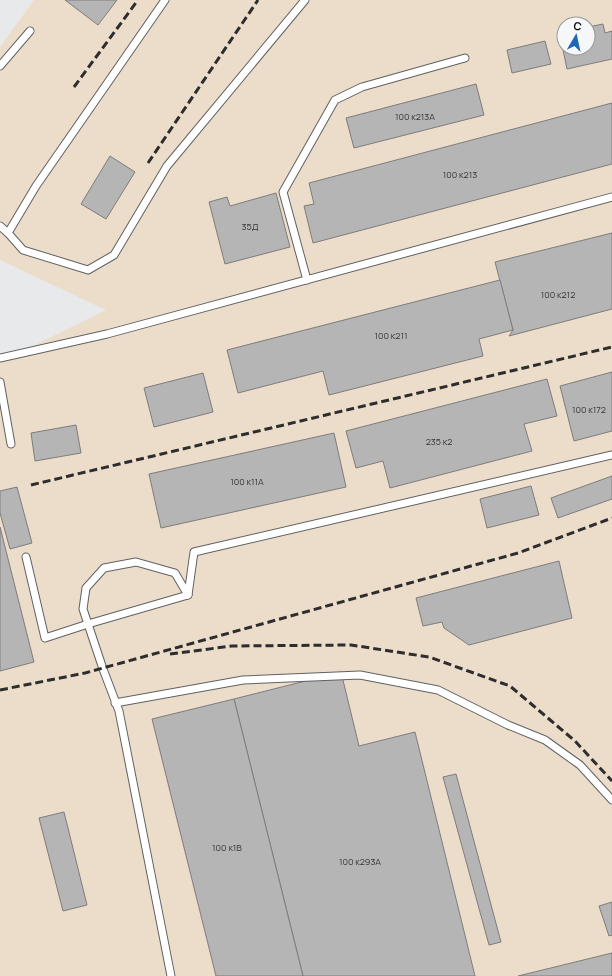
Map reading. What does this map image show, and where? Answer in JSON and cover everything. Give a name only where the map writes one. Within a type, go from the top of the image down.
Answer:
[{"type":"lane","points":[[8,233],[36,186],[165,0]]},
{"type":"lane","points":[[0,226],[22,250],[88,270],[114,254],[167,166],[305,0]]},
{"type":"lane","points":[[0,66],[30,31]]},
{"type":"lane","points":[[307,280],[283,192],[335,100],[362,87],[465,58]]},
{"type":"lane","points":[[0,358],[108,334],[612,197]]},
{"type":"lane","points":[[0,382],[11,444]]},
{"type":"lane","points":[[188,595],[194,552],[612,455]]},
{"type":"lane","points":[[26,557],[45,638],[188,595]]},
{"type":"lane","points":[[171,976],[118,711],[83,608],[86,588],[104,568],[136,562],[175,573],[188,595]]},
{"type":"lane","points":[[115,703],[243,680],[360,675],[367,676],[438,690],[508,725],[545,740],[580,764],[612,800]]},
{"type":"shaded area","points":[[34,0],[612,0],[612,976],[0,976],[0,362],[106,310],[0,260],[0,47]]},
{"type":"building","points":[[65,0],[117,0],[98,25]]},
{"type":"building","points":[[603,24],[605,33],[612,31],[612,59],[567,69],[564,56],[596,56],[596,25]]},
{"type":"building","points":[[545,41],[551,64],[512,73],[507,50]]},
{"type":"building","points":[[476,84],[484,115],[354,148],[346,118]]},
{"type":"building","points":[[612,103],[612,164],[313,243],[304,206],[314,204],[309,183]]},
{"type":"building","points":[[110,156],[135,172],[106,219],[81,204]]},
{"type":"building","points":[[276,193],[290,247],[225,264],[209,202],[227,197],[230,206]]},
{"type":"building","points":[[612,233],[612,309],[509,336],[513,330],[495,262]]},
{"type":"building","points":[[500,280],[513,330],[479,339],[483,356],[329,395],[323,371],[238,393],[227,350]]},
{"type":"building","points":[[612,372],[612,431],[574,441],[560,386]]},
{"type":"building","points":[[203,373],[213,412],[154,427],[144,388]]},
{"type":"building","points":[[547,379],[557,416],[524,424],[532,451],[390,488],[383,461],[356,468],[346,431]]},
{"type":"building","points":[[76,425],[81,453],[35,461],[31,433]]},
{"type":"building","points":[[334,433],[346,487],[161,528],[149,474]]},
{"type":"building","points":[[612,476],[612,499],[558,518],[551,498]]},
{"type":"building","points":[[531,486],[539,515],[487,528],[480,499]]},
{"type":"building","points":[[17,487],[32,543],[10,549],[0,513],[0,491]]},
{"type":"building","points":[[0,527],[34,662],[0,671]]},
{"type":"building","points":[[559,561],[572,618],[469,645],[444,628],[442,622],[423,626],[416,598]]},
{"type":"building","points":[[341,672],[359,746],[415,732],[475,976],[303,976],[234,699]]},
{"type":"building","points":[[234,699],[303,976],[216,976],[152,719]]},
{"type":"building","points":[[456,774],[501,942],[489,945],[443,777]]},
{"type":"building","points":[[64,812],[87,905],[63,911],[39,818]]},
{"type":"building","points":[[612,902],[612,935],[609,936],[599,906]]},
{"type":"building","points":[[612,953],[612,976],[518,976]]},
{"type":"railway","points":[[74,87],[138,0]]},
{"type":"railway","points":[[148,163],[258,0]]},
{"type":"railway","points":[[31,485],[612,347]]},
{"type":"railway","points":[[0,690],[85,673],[518,553],[612,518]]},
{"type":"railway","points":[[170,654],[232,646],[351,645],[429,657],[510,686],[575,741],[612,781]]}]
